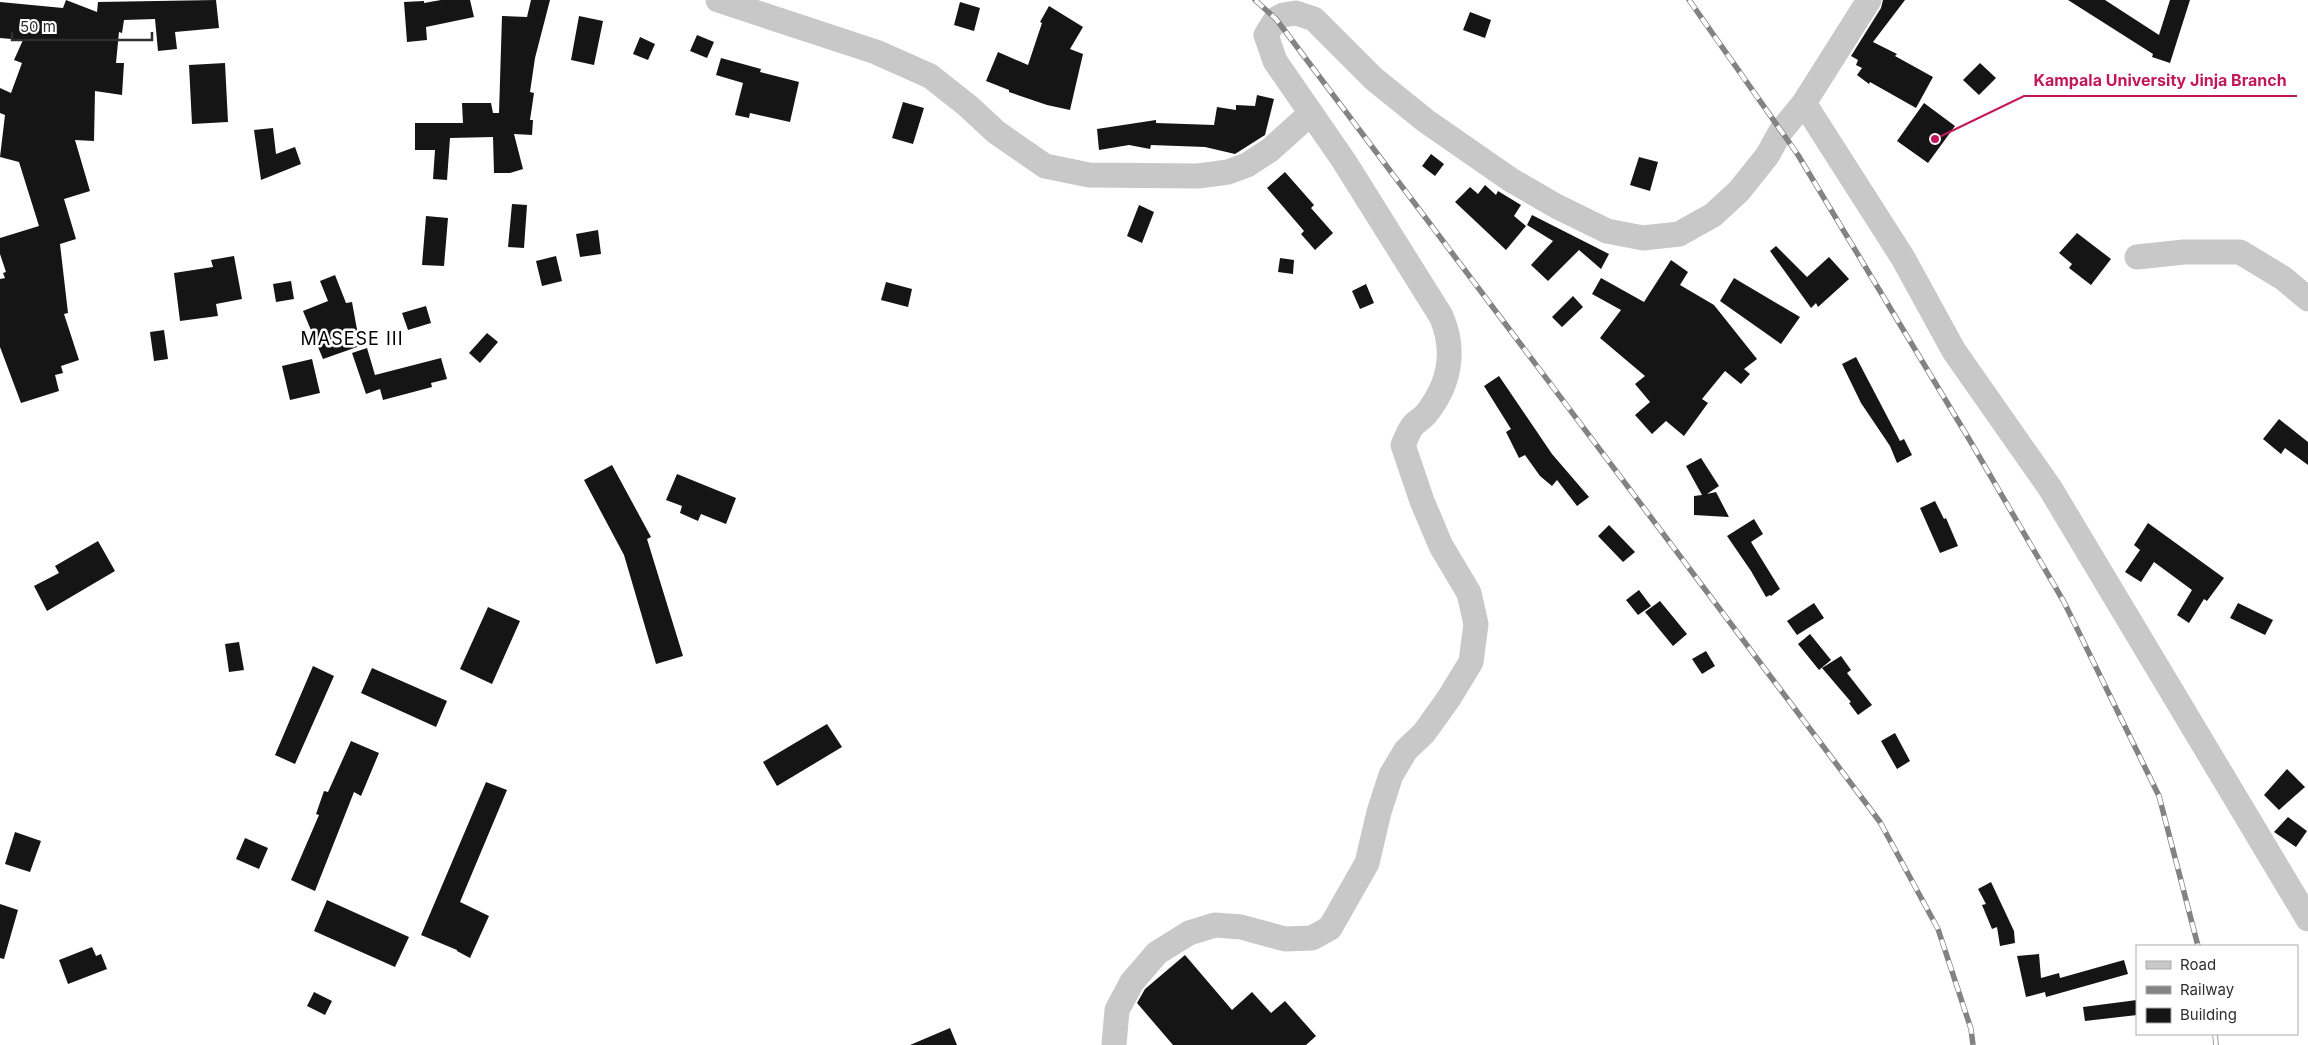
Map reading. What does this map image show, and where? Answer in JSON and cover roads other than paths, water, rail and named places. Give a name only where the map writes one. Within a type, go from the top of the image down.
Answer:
[{"type":"street","points":[[718,0],[876,52],[930,76],[968,106],[996,132],[1045,166],[1089,175],[1198,176],[1228,172],[1247,165],[1270,150],[1310,114]]},
{"type":"street","points":[[1114,1045],[1117,1010],[1132,982],[1157,953],[1189,933],[1215,925],[1232,926],[1285,939],[1312,938],[1330,928],[1367,863],[1378,812],[1391,775],[1406,750],[1424,733],[1449,698],[1471,662],[1476,624],[1469,594],[1442,546],[1430,519],[1403,445],[1411,427],[1426,413],[1442,386],[1451,356],[1448,332],[1344,161],[1310,114],[1276,61],[1266,39],[1267,30],[1271,24],[1283,15],[1296,13],[1314,19],[1374,79],[1426,121],[1511,180],[1556,206],[1608,231],[1643,238],[1679,234],[1713,215],[1739,191],[1767,156],[1781,131],[1804,104],[1869,0]]},
{"type":"street","points":[[1804,104],[1903,258],[1954,351],[2050,488],[2308,919]]},
{"type":"street","points":[[2137,257],[2184,252],[2240,252],[2283,278],[2308,298]]},
{"type":"railway","points":[[1255,0],[1276,19],[1880,822],[1938,929],[1971,1029],[1973,1045]]},
{"type":"railway","points":[[1689,0],[1798,155],[1969,439],[2064,602],[2159,796],[2198,945]]},
{"type":"railway","points":[[2215,1035],[2216,1045]]},
{"type":"place","name":"Kampala University Jinja Branch","points":[[1935,139]]},
{"type":"district","name":"MASESE III","points":[[352,338]]}]
